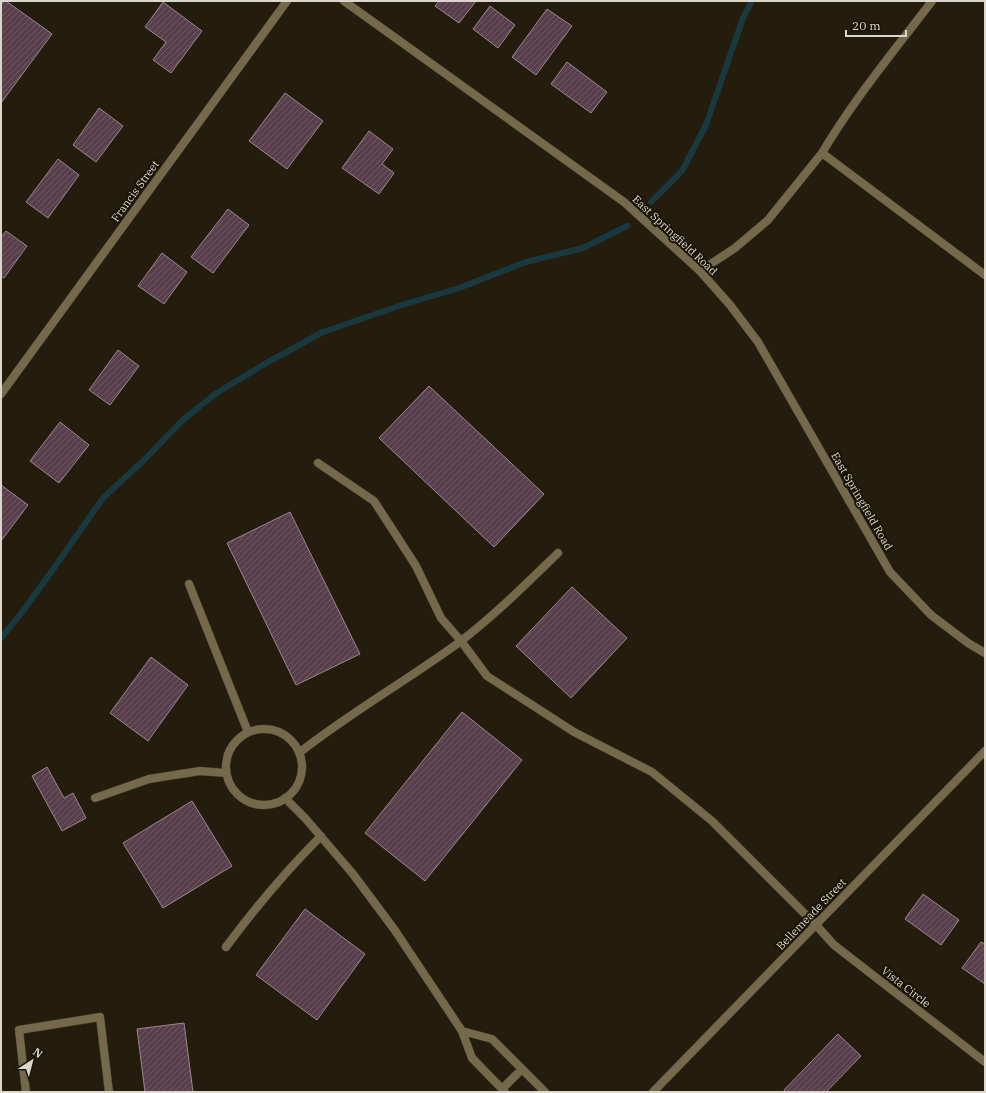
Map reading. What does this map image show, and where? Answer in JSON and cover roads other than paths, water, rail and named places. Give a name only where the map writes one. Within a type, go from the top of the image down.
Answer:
[{"type":"street","name":"Francis Street","points":[[1,394],[287,1]]},
{"type":"street","name":"East Springfield Road","points":[[344,1],[624,202],[700,271],[730,305],[758,342],[890,572],[931,615],[968,643],[985,652]]},
{"type":"street","points":[[700,271],[735,248],[768,220],[822,153],[862,93],[932,1]]},
{"type":"street","points":[[822,153],[985,275]]},
{"type":"street","name":"Vista Circle","points":[[318,463],[374,501],[416,566],[441,618],[461,641],[487,676],[574,732],[652,772],[712,821],[834,945],[985,1062]]},
{"type":"street","points":[[299,754],[327,732],[461,641],[491,617],[558,553]]},
{"type":"street","points":[[189,584],[248,732]]},
{"type":"street","points":[[259,729],[272,730],[284,734],[293,743],[299,754],[302,766],[300,778],[294,789],[285,798],[274,803],[261,804],[249,802],[239,795],[231,785],[226,773],[226,761],[230,749],[237,739],[248,732],[259,729]]},
{"type":"street","name":"Bellemeade Street","points":[[653,1092],[985,751]]},
{"type":"street","points":[[95,798],[149,780],[200,771],[226,773]]},
{"type":"street","points":[[285,798],[305,818],[353,874],[394,929],[462,1031],[472,1058],[503,1091],[522,1069]]},
{"type":"street","points":[[226,947],[256,907],[297,860],[321,836]]},
{"type":"street","points":[[26,1092],[19,1030],[100,1017],[109,1092]]},
{"type":"street","points":[[462,1031],[492,1039],[545,1092]]},
{"type":"waterway","points":[[651,202],[682,171],[706,125],[743,18],[752,1]]},
{"type":"waterway","points":[[1,638],[26,607],[103,498],[144,460],[183,420],[215,394],[268,362],[323,332],[402,305],[459,288],[526,262],[583,248],[627,226]]}]
